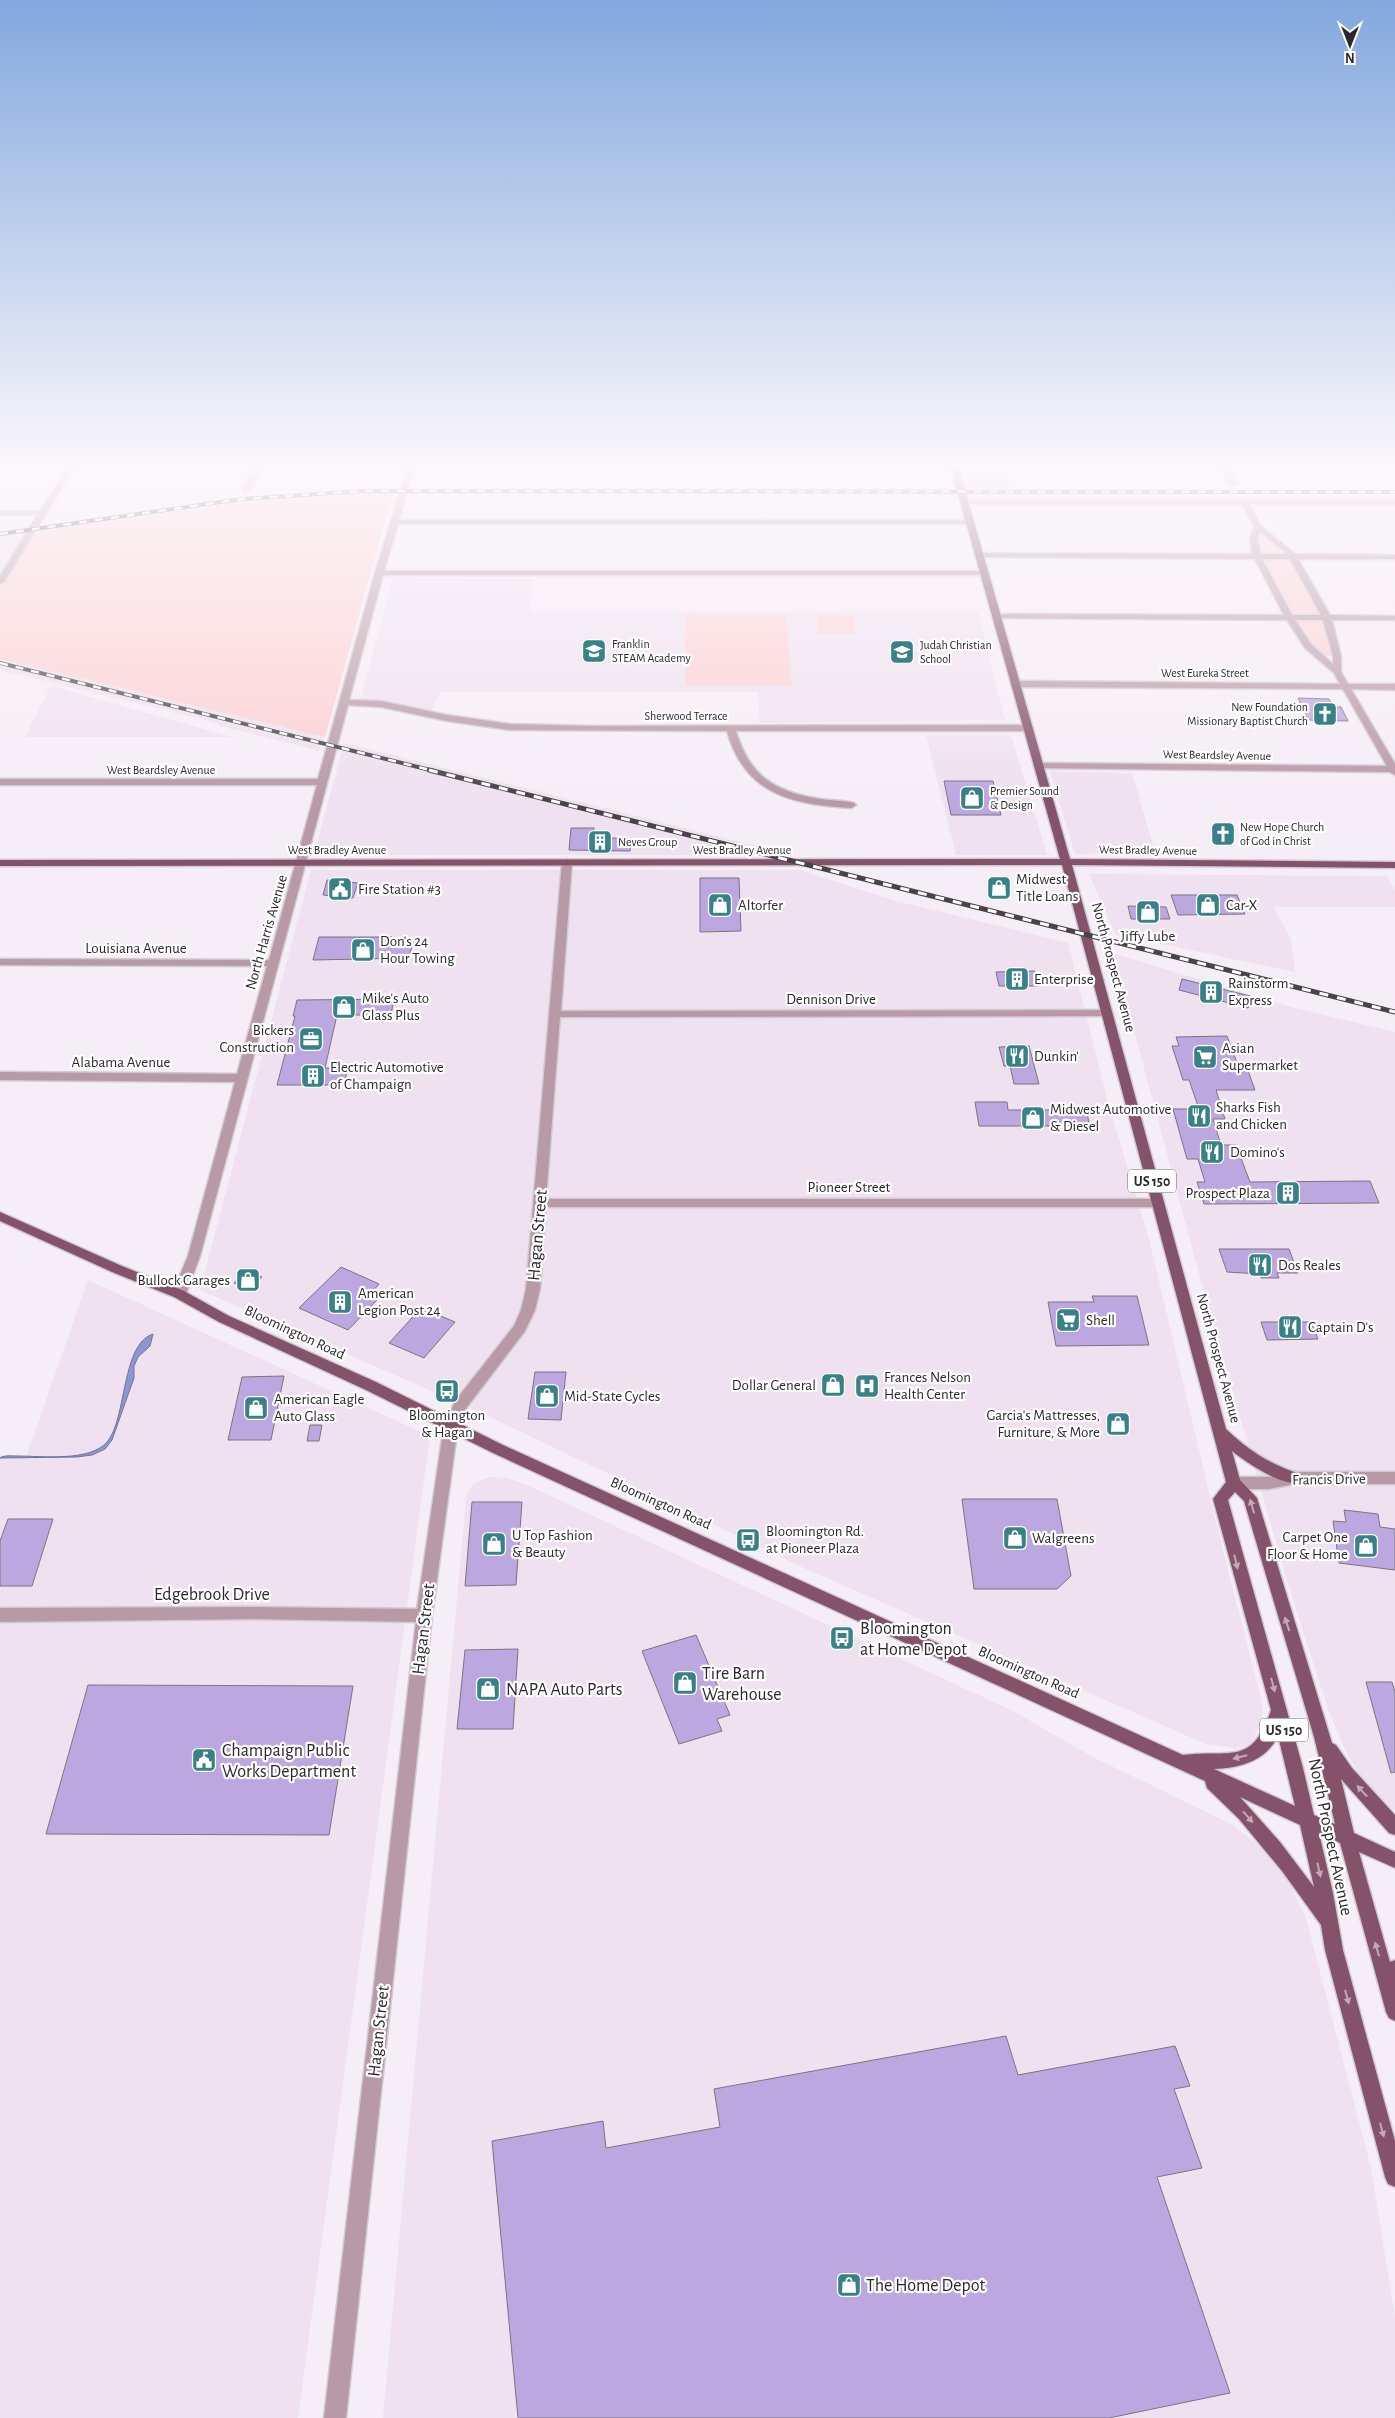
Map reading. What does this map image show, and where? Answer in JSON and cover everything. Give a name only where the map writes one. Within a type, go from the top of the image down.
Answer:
[{"type":"main road","name":"North Prospect Avenue","points":[[985,575],[1066,862],[1234,1483],[1250,1498],[1322,1737],[1347,1838],[1393,2005]]},
{"type":"main road","name":"West Bradley Avenue","points":[[0,863],[1066,862],[1395,865]]},
{"type":"main road","name":"Bloomington Road","points":[[0,1216],[116,1269],[178,1294],[224,1319],[371,1386],[498,1449],[1184,1762],[1200,1772],[1308,1822],[1395,1860]]},
{"type":"main road","points":[[1220,1432],[1244,1454],[1265,1467],[1295,1478]]},
{"type":"main road","name":"North Prospect Avenue","points":[[1234,1483],[1220,1499],[1308,1822],[1324,1893],[1327,1921],[1395,2177]]},
{"type":"main road","points":[[1184,1762],[1224,1760],[1253,1753],[1267,1740],[1279,1710]]},
{"type":"main road","points":[[1322,1737],[1346,1773],[1395,1827]]},
{"type":"main road","points":[[1200,1772],[1235,1802],[1256,1826],[1296,1876],[1327,1921]]},
{"type":"main road","points":[[1393,2005],[1395,1969]]},
{"type":"street","name":"North Harris Avenue","points":[[178,1294],[194,1256],[272,963],[380,575]]},
{"type":"street","points":[[1267,575],[1308,646],[1337,672],[1394,770]]},
{"type":"street","points":[[1302,575],[1327,618],[1337,656],[1337,672]]},
{"type":"street","points":[[996,616],[1395,618]]},
{"type":"street","name":"West Eureka Street","points":[[1015,684],[1395,687]]},
{"type":"street","name":"Sherwood Terrace","points":[[345,702],[382,704],[447,718],[510,727],[731,729],[1028,728]]},
{"type":"street","points":[[731,729],[742,760],[771,786],[804,800],[851,805]]},
{"type":"street","name":"West Beardsley Avenue","points":[[1039,766],[1394,770]]},
{"type":"street","name":"West Beardsley Avenue","points":[[0,782],[323,782]]},
{"type":"street","name":"Hagan Street","points":[[335,2418],[424,1616],[451,1425],[461,1404],[520,1328],[526,1316],[533,1289],[567,862]]},
{"type":"street","name":"Louisiana Avenue","points":[[0,962],[272,963]]},
{"type":"street","name":"Dennison Drive","points":[[555,1014],[1107,1013]]},
{"type":"street","name":"Alabama Avenue","points":[[0,1076],[241,1078]]},
{"type":"street","name":"Pioneer Street","points":[[540,1203],[1158,1203]]},
{"type":"street","name":"Francis Drive","points":[[1234,1483],[1269,1483],[1295,1478],[1395,1478]]},
{"type":"street","name":"Edgebrook Drive","points":[[0,1615],[255,1613],[424,1616]]},
{"type":"shaded area","points":[[6,575],[370,575],[325,737],[0,659],[0,583]]},
{"type":"shaded area","points":[[1270,575],[1299,575],[1324,619],[1328,629],[1332,656],[1324,657],[1312,647],[1288,610]]},
{"type":"shaded area","name":"Franklin STEAM Academy","points":[[393,578],[534,579],[530,611],[978,612],[1005,720],[760,723],[758,692],[442,692],[430,711],[360,701]]},
{"type":"shaded area","points":[[685,614],[786,614],[792,686],[685,686]]},
{"type":"shaded area","points":[[817,615],[853,616],[855,634],[818,634]]},
{"type":"shaded area","points":[[0,659],[325,737],[319,751],[221,726],[201,719],[0,670]]},
{"type":"shaded area","points":[[51,686],[232,737],[25,737]]},
{"type":"shaded area","points":[[926,735],[1011,735],[1047,855],[956,855]]},
{"type":"shaded area","points":[[344,743],[349,744],[793,855],[314,855]]},
{"type":"shaded area","points":[[1050,771],[1132,773],[1155,852],[1075,854]]},
{"type":"shaded area","points":[[311,870],[799,870],[893,900],[1068,943],[1107,1099],[1149,1239],[1217,1526],[1262,1703],[1262,1720],[1252,1741],[1246,1746],[1235,1748],[1206,1744],[806,1569],[484,1414],[200,1290]]},
{"type":"shaded area","points":[[1089,874],[1387,876],[1395,891],[1395,907],[1274,907],[1291,940],[1295,972],[1115,934]]},
{"type":"shaded area","points":[[1109,952],[1291,1007],[1395,1032],[1395,1811],[1365,1784],[1345,1750],[1328,1709],[1288,1584],[1199,1274],[1131,1019]]},
{"type":"shaded area","points":[[88,1280],[430,1436],[298,2418],[0,2418],[0,1457],[26,1457]]},
{"type":"shaded area","points":[[490,1477],[507,1478],[527,1485],[1013,1711],[1093,1757],[1233,1825],[1262,1848],[1291,1886],[1306,1918],[1371,2168],[1395,2317],[1395,2418],[383,2418],[466,1499],[469,1489],[476,1482]]},
{"type":"water","points":[[153,1334],[150,1346],[138,1357],[134,1366],[134,1378],[112,1440],[105,1449],[92,1455],[77,1457],[0,1458],[3,1456],[52,1457],[77,1455],[89,1453],[107,1442],[118,1417],[135,1352],[143,1341]]},
{"type":"building","name":"New Foundation Missionary Baptist Church","points":[[1298,698],[1329,699],[1333,707],[1341,707],[1348,721],[1308,720]]},
{"type":"building","name":"Premier Sound & Design","points":[[944,781],[993,781],[1001,815],[951,815]]},
{"type":"building","name":"Neves Group","points":[[571,828],[594,828],[593,837],[631,839],[630,851],[569,850]]},
{"type":"building","name":"Altorfer","points":[[700,878],[739,878],[741,931],[700,932]]},
{"type":"building","name":"Fire Station #3","points":[[327,880],[358,883],[353,898],[323,895]]},
{"type":"building","name":"Car-X","points":[[1171,895],[1237,895],[1245,914],[1178,915]]},
{"type":"building","name":"Jiffy Lube","points":[[1128,906],[1166,907],[1170,919],[1131,919]]},
{"type":"building","name":"Don's 24 Hour Towing","points":[[319,937],[392,937],[391,942],[413,942],[409,958],[313,960]]},
{"type":"building","name":"Enterprise","points":[[1035,971],[1038,986],[999,986],[996,972]]},
{"type":"building","name":"Rainstorm Express","points":[[1182,979],[1254,997],[1248,1008],[1179,990]]},
{"type":"building","points":[[394,999],[391,1015],[337,1015],[325,1068],[348,1068],[344,1085],[277,1085],[295,1016],[293,1016],[297,1000]]},
{"type":"building","points":[[1227,1036],[1239,1068],[1247,1068],[1255,1090],[1216,1090],[1225,1119],[1213,1119],[1221,1145],[1236,1145],[1250,1182],[1370,1181],[1379,1203],[1204,1204],[1197,1182],[1205,1182],[1198,1159],[1187,1159],[1173,1109],[1199,1109],[1189,1080],[1183,1080],[1172,1046],[1179,1046],[1176,1037]]},
{"type":"building","points":[[1029,1046],[1039,1084],[1014,1084],[1010,1066],[1004,1066],[999,1047]]},
{"type":"building","name":"Midwest Automotive & Diesel","points":[[975,1102],[1007,1102],[1008,1110],[1086,1110],[1090,1126],[979,1126]]},
{"type":"building","name":"Dos Reales","points":[[1219,1249],[1289,1249],[1298,1273],[1277,1273],[1279,1278],[1261,1278],[1260,1274],[1227,1272]]},
{"type":"building","name":"American Legion Post 24","points":[[341,1267],[379,1284],[372,1292],[381,1296],[348,1330],[299,1308]]},
{"type":"building","name":"Bullock Garages","points":[[247,1270],[262,1277],[249,1289],[234,1283]]},
{"type":"building","points":[[1092,1296],[1137,1296],[1149,1345],[1056,1346],[1048,1302],[1094,1302]]},
{"type":"building","points":[[421,1308],[455,1322],[424,1358],[389,1343]]},
{"type":"building","name":"Captain D's","points":[[1261,1322],[1311,1322],[1318,1339],[1267,1340]]},
{"type":"building","name":"Mid-State Cycles","points":[[535,1372],[566,1372],[561,1420],[528,1419]]},
{"type":"building","name":"American Eagle Auto Glass","points":[[284,1376],[271,1440],[228,1440],[242,1377]]},
{"type":"building","points":[[310,1425],[322,1425],[319,1441],[307,1441]]},
{"type":"building","name":"Walgreens","points":[[962,1499],[1057,1499],[1071,1576],[1057,1589],[974,1589]]},
{"type":"building","name":"U Top Fashion & Beauty","points":[[472,1502],[522,1502],[516,1585],[465,1586]]},
{"type":"building","name":"Carpet One Floor & Home","points":[[1344,1510],[1378,1514],[1380,1527],[1395,1529],[1395,1570],[1339,1563],[1333,1521],[1346,1522]]},
{"type":"building","points":[[8,1519],[53,1519],[32,1586],[0,1586],[0,1541]]},
{"type":"building","name":"Tire Barn Warehouse","points":[[696,1635],[730,1715],[717,1719],[722,1731],[679,1744],[642,1651]]},
{"type":"building","name":"NAPA Auto Parts","points":[[518,1649],[513,1729],[457,1729],[465,1650]]},
{"type":"building","points":[[1366,1682],[1392,1682],[1395,1692],[1395,1772],[1391,1773]]},
{"type":"building","name":"Champaign Public Works Department","points":[[88,1685],[353,1686],[329,1835],[46,1834]]},
{"type":"building","name":"The Home Depot","points":[[1006,2036],[1018,2075],[1175,2046],[1190,2086],[1174,2089],[1202,2168],[1157,2177],[1230,2393],[1109,2418],[518,2418],[492,2141],[603,2121],[606,2148],[720,2127],[714,2089]]},
{"type":"railway","points":[[0,663],[434,771]]},
{"type":"railway","points":[[429,770],[1395,1012]]},
{"type":"place","name":"Franklin STEAM Academy","points":[[594,651]]},
{"type":"place","name":"Judah Christian School","points":[[902,652]]},
{"type":"place","name":"New Foundation Missionary Baptist Church","points":[[1325,714]]},
{"type":"place","name":"Premier Sound & Design","points":[[972,798]]},
{"type":"place","name":"New Hope Church of God in Christ","points":[[1223,834]]},
{"type":"place","name":"Neves Group","points":[[600,842]]},
{"type":"place","name":"Midwest Title Loans","points":[[999,888]]},
{"type":"place","name":"Fire Station #3","points":[[340,889]]},
{"type":"place","name":"Altorfer","points":[[720,905]]},
{"type":"place","name":"Car-X","points":[[1208,905]]},
{"type":"place","name":"Jiffy Lube","points":[[1148,912]]},
{"type":"place","name":"Don's 24 Hour Towing","points":[[363,950]]},
{"type":"place","name":"Enterprise","points":[[1017,979]]},
{"type":"place","name":"Rainstorm Express","points":[[1211,992]]},
{"type":"place","name":"Mike's Auto Glass Plus","points":[[344,1007]]},
{"type":"place","name":"Bickers Construction","points":[[311,1039]]},
{"type":"place","name":"Dunkin'","points":[[1017,1056]]},
{"type":"place","name":"Asian Supermarket","points":[[1205,1057]]},
{"type":"place","name":"Electric Automotive of Champaign","points":[[313,1076]]},
{"type":"place","name":"Sharks Fish and Chicken","points":[[1199,1116]]},
{"type":"place","name":"Midwest Automotive & Diesel","points":[[1033,1118]]},
{"type":"place","name":"Domino's","points":[[1212,1152]]},
{"type":"place","name":"Prospect Plaza","points":[[1288,1193]]},
{"type":"place","name":"Dos Reales","points":[[1260,1265]]},
{"type":"place","name":"Bullock Garages","points":[[248,1280]]},
{"type":"place","name":"American Legion Post 24","points":[[340,1302]]},
{"type":"place","name":"Shell","points":[[1068,1320]]},
{"type":"place","name":"Captain D's","points":[[1290,1327]]},
{"type":"place","name":"Dollar General","points":[[833,1385]]},
{"type":"place","name":"Frances Nelson Health Center","points":[[867,1386]]},
{"type":"place","name":"Bloomington & Hagan","points":[[447,1391]]},
{"type":"place","name":"Mid-State Cycles","points":[[547,1396]]},
{"type":"place","name":"American Eagle Auto Glass","points":[[256,1408]]},
{"type":"place","name":"Garcia's Mattresses, Furniture, & More","points":[[1118,1424]]},
{"type":"place","name":"Walgreens","points":[[1015,1538]]},
{"type":"place","name":"Bloomington Rd. at Pioneer Plaza","points":[[748,1540]]},
{"type":"place","name":"U Top Fashion & Beauty","points":[[494,1544]]},
{"type":"place","name":"Carpet One Floor & Home","points":[[1366,1546]]},
{"type":"place","name":"Bloomington at Home Depot","points":[[842,1638]]},
{"type":"place","name":"Tire Barn Warehouse","points":[[685,1683]]},
{"type":"place","name":"NAPA Auto Parts","points":[[488,1689]]},
{"type":"place","name":"Champaign Public Works Department","points":[[204,1760]]},
{"type":"place","name":"The Home Depot","points":[[849,2285]]}]
